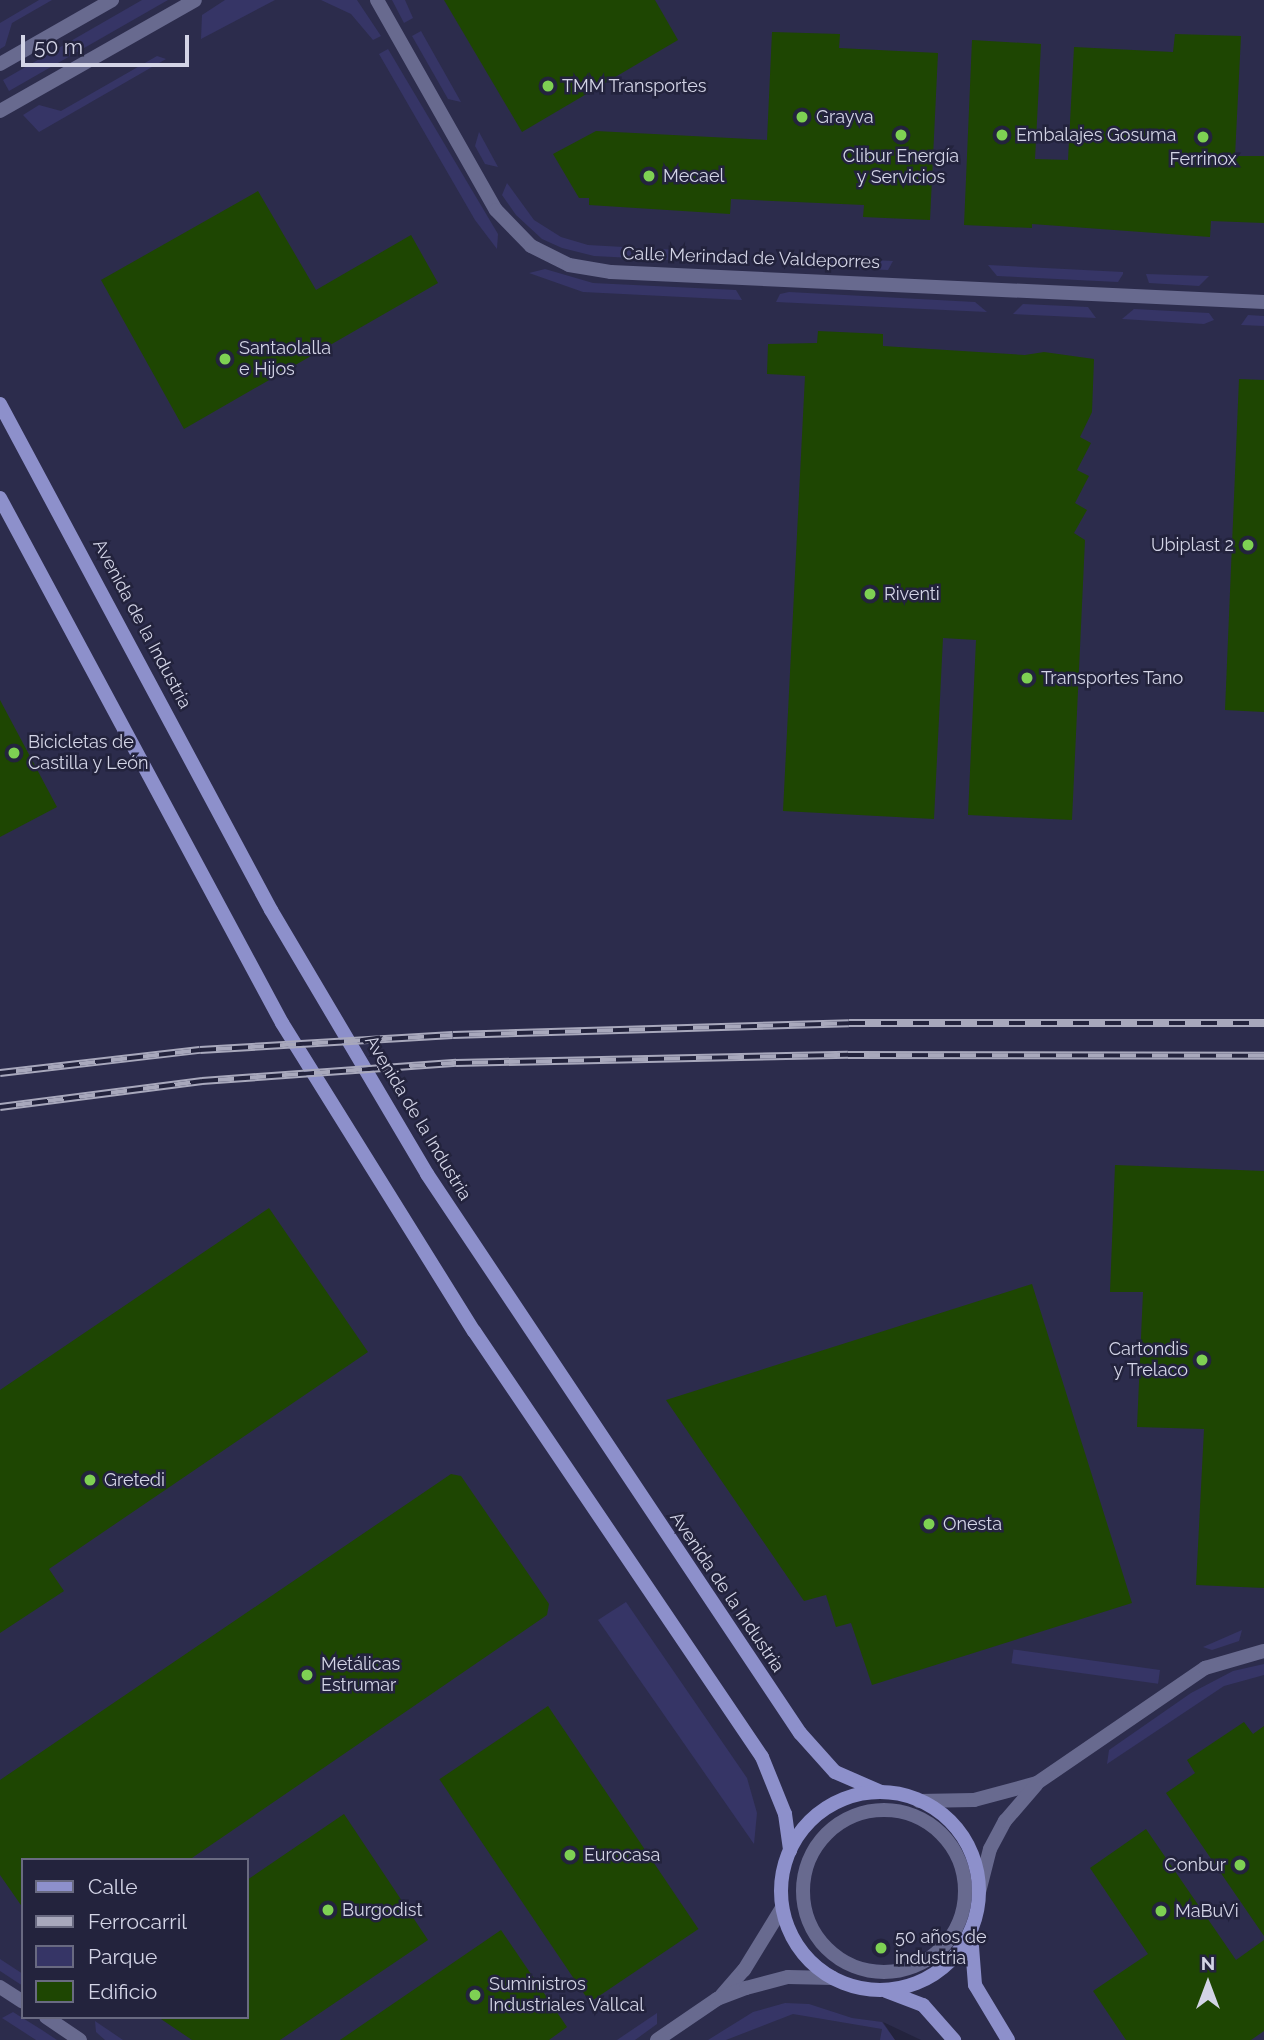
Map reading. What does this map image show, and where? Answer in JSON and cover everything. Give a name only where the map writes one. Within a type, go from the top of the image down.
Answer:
[{"type":"main road","name":"Avenida de la Industria","points":[[0,404],[271,910],[427,1174],[800,1733],[835,1772],[881,1792],[919,1801]]},
{"type":"main road","points":[[0,498],[282,1023],[474,1331],[762,1757],[785,1814],[790,1850]]},
{"type":"main road","points":[[881,1792],[862,1794],[827,1808],[799,1834],[790,1850],[782,1879],[782,1908],[800,1949],[834,1978],[881,1990],[923,2005],[954,2040]]},
{"type":"main road","points":[[919,1801],[936,1810],[963,1838],[977,1873],[979,1892],[972,1929],[975,1985],[1009,2040]]},
{"type":"main road","points":[[881,1990],[900,1988],[936,1973],[962,1946],[972,1929]]},
{"type":"street","points":[[0,64],[112,0]]},
{"type":"street","points":[[0,111],[195,0]]},
{"type":"street","name":"Calle Merindad de Valdeporres","points":[[376,1],[496,209],[531,246],[569,265],[611,272],[1264,302]]},
{"type":"street","points":[[979,1892],[990,1849],[1005,1821],[1037,1783],[1205,1668],[1264,1651]]},
{"type":"street","points":[[919,1801],[974,1800],[1037,1783]]},
{"type":"street","points":[[885,1810],[913,1816],[938,1830],[959,1861],[965,1886],[958,1923],[944,1944],[914,1966],[889,1972],[857,1968],[825,1947],[809,1923],[802,1896],[809,1858],[825,1835],[848,1818],[885,1810]]},
{"type":"street","points":[[657,2040],[717,1999],[744,1970],[782,1908]]},
{"type":"street","points":[[717,1999],[774,1979],[834,1978]]},
{"type":"street","points":[[0,1987],[21,2001]]},
{"type":"street","points":[[49,2019],[80,2040]]},
{"type":"shaded area","points":[[0,0],[1264,0],[1264,2040],[921,2040],[883,2022],[895,2040],[0,2040]]},
{"type":"green space","points":[[39,0],[52,0],[12,23],[5,46],[0,49],[0,23]]},
{"type":"green space","points":[[142,0],[168,0],[9,91],[3,80]]},
{"type":"green space","points":[[225,0],[275,0],[201,39],[202,15]]},
{"type":"green space","points":[[321,0],[357,0],[381,36],[373,40],[351,14]]},
{"type":"green space","points":[[392,0],[405,0],[413,18],[404,23]]},
{"type":"green space","points":[[421,31],[461,102],[448,99],[412,36]]},
{"type":"green space","points":[[388,49],[498,234],[497,249],[475,220],[379,54]]},
{"type":"green space","points":[[157,56],[166,59],[39,132],[23,115],[39,105],[61,111]]},
{"type":"green space","points":[[479,132],[498,167],[485,164],[475,146]]},
{"type":"green space","points":[[507,183],[534,220],[561,237],[588,245],[695,251],[695,257],[690,261],[594,256],[562,248],[542,239],[516,215],[502,195]]},
{"type":"green space","points":[[793,256],[893,261],[888,270],[801,266]]},
{"type":"green space","points":[[988,265],[1123,274],[1118,282],[997,276]]},
{"type":"green space","points":[[545,269],[593,283],[736,290],[742,300],[583,292],[529,273]]},
{"type":"green space","points":[[1146,274],[1209,276],[1199,286],[1149,283]]},
{"type":"green space","points":[[789,292],[975,302],[987,312],[776,302],[780,294]]},
{"type":"green space","points":[[1023,304],[1088,307],[1096,318],[1013,314]]},
{"type":"green space","points":[[1134,309],[1209,313],[1214,320],[1204,324],[1122,319]]},
{"type":"green space","points":[[1248,315],[1264,316],[1264,326],[1241,325]]},
{"type":"green space","points":[[626,1602],[747,1778],[757,1813],[754,1844],[598,1620]]},
{"type":"green space","points":[[1242,1630],[1239,1641],[1212,1650],[1203,1647]]},
{"type":"green space","points":[[1013,1649],[1160,1670],[1158,1684],[1011,1663]]},
{"type":"green space","points":[[1264,1664],[1264,1675],[1224,1686],[1107,1764],[1109,1750],[1191,1693],[1233,1671]]},
{"type":"green space","points":[[0,1959],[21,1973],[21,1985],[0,1971]]},
{"type":"green space","points":[[785,2003],[809,2004],[852,2018],[882,2022],[895,2040],[880,2040],[882,2029],[793,2014],[726,2040],[708,2040],[753,2012]]},
{"type":"green space","points":[[13,2012],[57,2040],[36,2040],[2,2018]]},
{"type":"green space","points":[[657,2013],[657,2024],[635,2040],[617,2040]]},
{"type":"green space","points":[[95,2021],[123,2040],[105,2040],[96,2032]]},
{"type":"building","name":"TMM Transportes","points":[[444,0],[655,0],[678,40],[522,132]]},
{"type":"building","points":[[772,32],[840,34],[839,48],[938,53],[930,220],[863,217],[864,205],[731,199],[730,214],[589,205],[589,198],[579,198],[553,154],[596,131],[767,140]]},
{"type":"building","points":[[1175,34],[1241,36],[1235,156],[1264,156],[1264,223],[1211,221],[1210,237],[1032,224],[1032,228],[964,225],[972,40],[1041,44],[1035,159],[1068,160],[1074,47],[1173,52]]},
{"type":"building","name":"Santaolalla e Hijos","points":[[258,191],[316,290],[411,235],[438,283],[184,429],[101,280]]},
{"type":"building","points":[[818,331],[883,334],[883,346],[1025,355],[1044,352],[1094,359],[1092,412],[1080,437],[1091,443],[1077,470],[1089,476],[1075,503],[1087,510],[1074,533],[1085,540],[1072,820],[968,815],[976,640],[943,638],[934,819],[783,811],[805,376],[767,374],[768,344],[817,343]]},
{"type":"building","name":"Ubiplast 2","points":[[1239,379],[1264,380],[1264,712],[1225,710]]},
{"type":"building","name":"Bicicletas de Castilla y León","points":[[0,700],[57,807],[0,837]]},
{"type":"building","name":"Cartondis y Trelaco","points":[[1115,1165],[1264,1171],[1264,1588],[1196,1585],[1204,1429],[1137,1427],[1143,1292],[1110,1292]]},
{"type":"building","name":"Gretedi","points":[[269,1208],[368,1352],[49,1569],[64,1591],[0,1633],[0,1390]]},
{"type":"building","name":"Onesta","points":[[1032,1284],[1132,1603],[872,1685],[851,1623],[836,1627],[826,1595],[804,1601],[666,1400]]},
{"type":"building","name":"Metálicas Estrumar","points":[[451,1474],[461,1476],[549,1604],[547,1615],[192,1858],[21,1858],[21,1905],[0,1875],[0,1780]]},
{"type":"building","name":"Eurocasa","points":[[548,1706],[698,1929],[590,2002],[439,1779]]},
{"type":"building","name":"Conbur","points":[[1244,1722],[1253,1734],[1264,1726],[1264,1936],[1166,1793],[1195,1773],[1187,1760]]},
{"type":"building","name":"Burgodist","points":[[344,1814],[428,1940],[280,2040],[192,2040],[161,2019],[248,2019],[248,1879]]},
{"type":"building","name":"MaBuVi","points":[[1146,1829],[1236,1960],[1264,1940],[1264,2031],[1251,2040],[1126,2040],[1093,1991],[1148,1954],[1090,1868]]},
{"type":"building","name":"Suministros Industriales Vallcal","points":[[501,1930],[567,2027],[549,2040],[340,2040]]},
{"type":"railway","points":[[0,1073],[200,1050],[453,1035],[849,1023],[1264,1023]]},
{"type":"railway","points":[[0,1107],[202,1081],[456,1063],[848,1055],[1264,1056]]},
{"type":"place","name":"TMM Transportes","points":[[548,86]]},
{"type":"place","name":"Grayva","points":[[802,117]]},
{"type":"place","name":"Clibur Energía y Servicios","points":[[901,135]]},
{"type":"place","name":"Embalajes Gosuma","points":[[1002,135]]},
{"type":"place","name":"Ferrinox","points":[[1203,137]]},
{"type":"place","name":"Mecael","points":[[649,176]]},
{"type":"place","name":"Santaolalla e Hijos","points":[[225,359]]},
{"type":"place","name":"Ubiplast 2","points":[[1248,545]]},
{"type":"place","name":"Riventi","points":[[870,594]]},
{"type":"place","name":"Transportes Tano","points":[[1027,678]]},
{"type":"place","name":"Bicicletas de Castilla y León","points":[[14,753]]},
{"type":"place","name":"Cartondis y Trelaco","points":[[1202,1360]]},
{"type":"place","name":"Gretedi","points":[[90,1480]]},
{"type":"place","name":"Onesta","points":[[929,1524]]},
{"type":"place","name":"Metálicas Estrumar","points":[[307,1675]]},
{"type":"place","name":"Eurocasa","points":[[570,1855]]},
{"type":"place","name":"Conbur","points":[[1240,1865]]},
{"type":"place","name":"Burgodist","points":[[328,1910]]},
{"type":"place","name":"MaBuVi","points":[[1161,1911]]},
{"type":"place","name":"50 años de industria","points":[[881,1948]]},
{"type":"place","name":"Suministros Industriales Vallcal","points":[[475,1995]]}]
